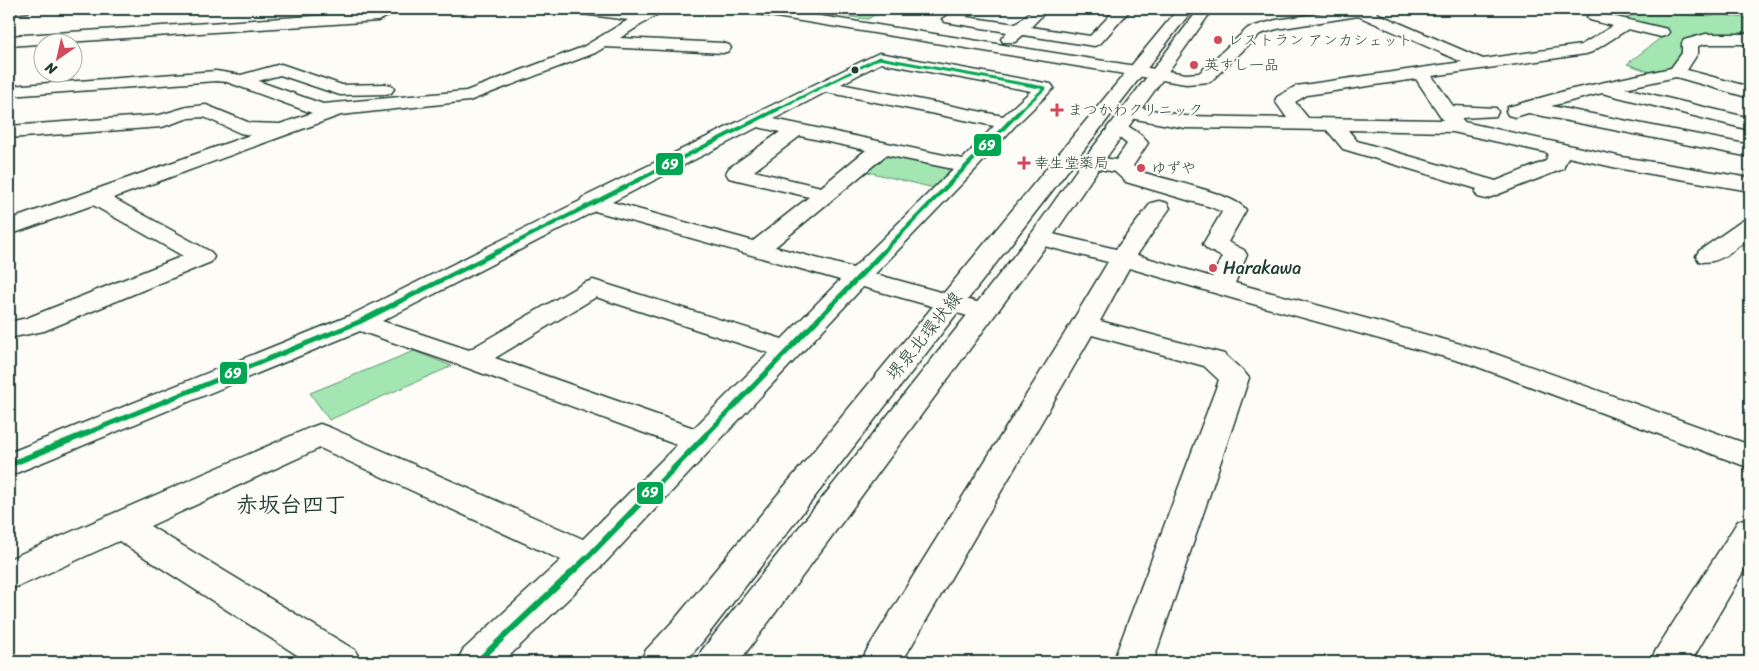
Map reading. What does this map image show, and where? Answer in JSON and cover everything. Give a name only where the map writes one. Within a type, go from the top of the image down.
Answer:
[{"type":"street","points":[[9,10],[23,9]]},
{"type":"street","points":[[271,23],[301,9]]},
{"type":"street","points":[[9,41],[378,16],[392,9]]},
{"type":"street","points":[[574,9],[643,17],[659,27]]},
{"type":"street","points":[[750,9],[1145,74],[1186,79],[1204,78],[1254,31],[1276,25],[1366,10],[1484,65]]},
{"type":"street","points":[[969,9],[950,19],[1094,41],[1124,9]]},
{"type":"street","points":[[970,75],[1041,9]]},
{"type":"street","name":"堺泉北環状線","points":[[716,662],[1040,238],[1092,162],[1124,120],[1145,74],[1186,9]]},
{"type":"street","name":"堺泉北環状線","points":[[660,662],[689,630],[950,303],[1145,74],[1206,9]]},
{"type":"street","points":[[9,91],[203,76],[229,77],[315,108],[337,110],[448,99],[470,96],[589,50],[643,17]]},
{"type":"street","points":[[1595,17],[1662,32]]},
{"type":"street","points":[[1302,125],[1284,101],[1302,90],[1594,52],[1626,24]]},
{"type":"street","points":[[1677,72],[1690,53],[1690,43],[1706,39],[1750,39]]},
{"type":"street","points":[[602,42],[723,48]]},
{"type":"street","points":[[9,466],[359,322],[590,203],[879,58],[1045,88],[1007,123],[968,166],[859,276],[588,557],[477,662]]},
{"type":"street","points":[[241,82],[281,69],[340,90],[441,86],[448,99]]},
{"type":"street","points":[[1749,92],[1677,72],[1601,87],[1521,109],[1750,151]]},
{"type":"street","points":[[1421,74],[1450,119],[1559,150],[1622,163],[1697,172],[1750,185]]},
{"type":"street","points":[[9,102],[175,90],[203,76]]},
{"type":"street","points":[[823,86],[1007,123]]},
{"type":"street","points":[[1601,87],[1750,124]]},
{"type":"street","points":[[12,218],[95,197],[337,110]]},
{"type":"street","points":[[9,132],[162,121],[188,113],[206,111],[247,129]]},
{"type":"street","points":[[1124,120],[1333,125],[1450,119],[1489,112]]},
{"type":"street","points":[[1122,167],[1138,143],[1124,120]]},
{"type":"street","points":[[756,121],[968,166]]},
{"type":"street","points":[[1333,125],[1350,145],[1492,190],[1556,165],[1559,150]]},
{"type":"street","points":[[12,218],[247,129],[286,128]]},
{"type":"street","points":[[797,129],[737,174],[824,194]]},
{"type":"street","points":[[758,249],[882,148]]},
{"type":"street","points":[[1092,162],[1122,167],[1134,177],[1218,202],[1235,210],[1215,244],[1235,255],[1220,287]]},
{"type":"street","points":[[9,330],[34,325],[202,256],[95,197]]},
{"type":"street","points":[[590,203],[859,276],[982,312]]},
{"type":"street","points":[[880,662],[1084,325],[1122,258],[1159,208]]},
{"type":"street","points":[[1708,256],[1750,226]]},
{"type":"street","points":[[1040,238],[1122,258],[1220,287],[1480,358],[1750,457]]},
{"type":"street","points":[[472,360],[593,288],[789,350]]},
{"type":"street","points":[[359,322],[472,360],[699,442]]},
{"type":"street","points":[[1084,325],[1214,360],[1234,378],[1134,662]]},
{"type":"street","points":[[9,575],[320,435],[588,557]]},
{"type":"street","points":[[121,525],[340,662]]},
{"type":"street","points":[[1670,662],[1750,530]]},
{"type":"green space","points":[[825,9],[884,9],[868,19],[818,13]]},
{"type":"green space","points":[[1637,13],[1714,16],[1715,13],[1750,19],[1750,37],[1684,41],[1682,53],[1672,69],[1653,73],[1627,64],[1668,32],[1620,21]]},
{"type":"green space","points":[[893,156],[944,167],[950,172],[934,188],[864,171],[880,158]]},
{"type":"green space","points":[[414,351],[452,366],[329,420],[310,393]]},
{"type":"transit line","name":"69","points":[[9,465],[359,322],[879,58],[1045,88],[1007,123],[968,166],[859,276],[588,557],[477,662]]},
{"type":"place","name":"レストラン アンカシェット","points":[[1218,40]]},
{"type":"place","name":"英すし一品","points":[[1194,65]]},
{"type":"place","name":"まつかわクリニック","points":[[1057,110]]},
{"type":"place","name":"幸生堂薬局","points":[[1024,163]]},
{"type":"place","name":"ゆずや","points":[[1141,168]]},
{"type":"place","name":"Harakawa","points":[[1213,268]]},
{"type":"district","name":"赤坂台四丁","points":[[291,504]]}]
